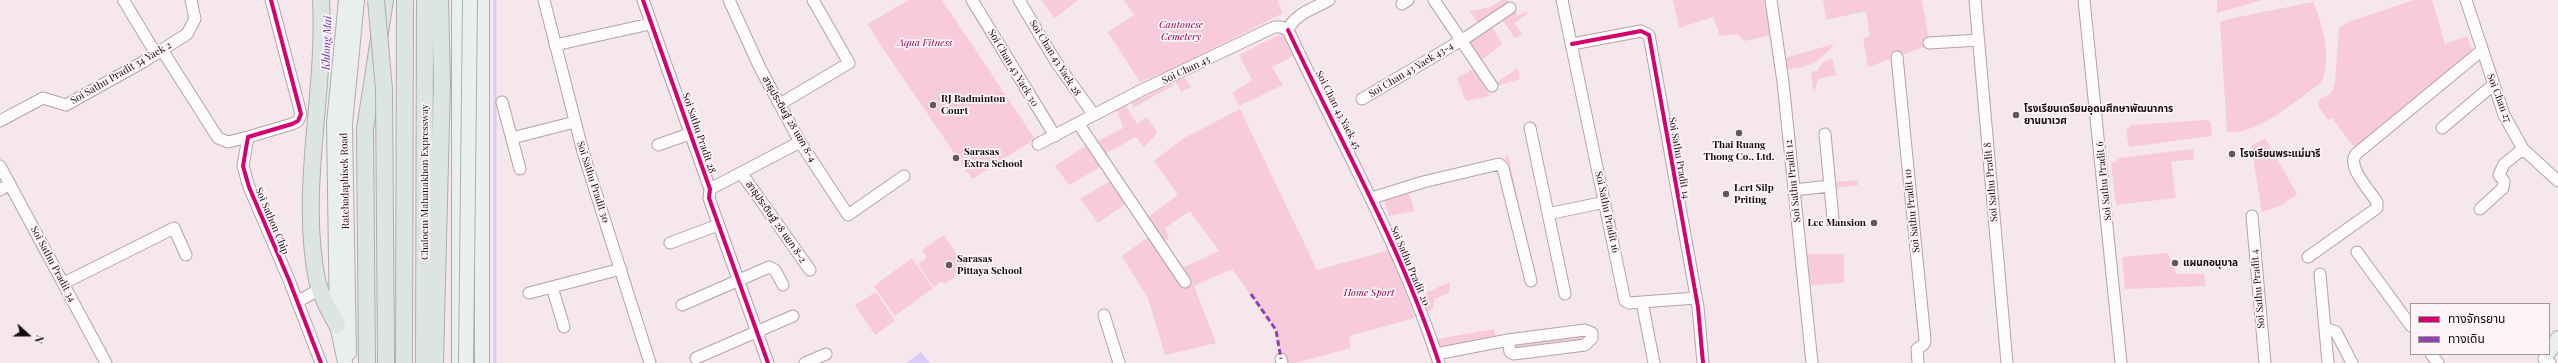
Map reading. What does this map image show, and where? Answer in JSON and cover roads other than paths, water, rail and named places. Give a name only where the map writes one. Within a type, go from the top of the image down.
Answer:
[{"type":"highway","points":[[321,0],[323,35],[311,205],[317,281],[337,325]]},
{"type":"highway","points":[[376,0],[382,52],[384,89],[386,363]]},
{"type":"highway","points":[[367,363],[366,129],[385,0]]},
{"type":"highway","name":"Chaloem Mahanakhon Expressway","points":[[404,363],[405,0]]},
{"type":"highway","name":"Chaloem Mahanakhon Expressway","points":[[424,363],[425,0]]},
{"type":"highway","points":[[436,363],[442,82],[440,0]]},
{"type":"main road","name":"Ratchadaphisek Road","points":[[345,362],[337,325],[334,123],[346,0]]},
{"type":"main road","name":"Ratchadaphisek Road","points":[[345,362],[345,124],[357,0]]},
{"type":"main road","points":[[459,0],[459,363]]},
{"type":"main road","points":[[466,363],[470,0]]},
{"type":"main road","points":[[482,0],[482,363]]},
{"type":"main road","points":[[459,284],[482,345]]},
{"type":"main road","points":[[2550,353],[2558,338]]},
{"type":"street","name":"Soi Sathu Pradit 34 Yaek 2","points":[[0,121],[43,98],[66,105],[159,52],[187,34],[195,14],[191,0]]},
{"type":"street","points":[[124,1],[218,138],[228,142],[292,124],[298,121],[301,114],[271,0]]},
{"type":"street","name":"Soi Sathu Pradit 30","points":[[544,0],[575,122],[650,363]]},
{"type":"street","name":"Soi Sathu Pradit 28","points":[[643,0],[650,24],[692,133],[710,189],[709,198],[768,363]]},
{"type":"street","name":"สาธุประดิษฐ์ 28 แยก 8-4","points":[[729,0],[760,68],[800,142],[848,215],[904,176]]},
{"type":"street","points":[[780,104],[849,63],[813,0]]},
{"type":"street","name":"Soi Chan 43 Yaek 30","points":[[972,0],[1054,136]]},
{"type":"street","name":"Soi Chan 43 Yaek 28","points":[[1019,0],[1056,62],[1094,115]]},
{"type":"street","points":[[1288,30],[1291,23],[1297,17],[1329,0]]},
{"type":"street","points":[[1434,0],[1492,86]]},
{"type":"street","name":"Soi Sathu Pradit 16","points":[[1562,0],[1625,301],[1628,304],[1642,302]]},
{"type":"street","name":"Soi Sathu Pradit 12","points":[[1771,0],[1783,82],[1812,363]]},
{"type":"street","name":"Soi Sathu Pradit 8","points":[[1975,0],[2007,363]]},
{"type":"street","name":"Soi Sathu Pradit 6","points":[[2084,0],[2121,363]]},
{"type":"street","name":"Soi Chan 27","points":[[2466,0],[2504,115],[2523,149],[2558,181]]},
{"type":"street","name":"Soi Chan 43 Yaek 43-4","points":[[1362,99],[1461,40],[1510,8]]},
{"type":"street","points":[[555,45],[650,24]]},
{"type":"street","name":"Soi Chan 43","points":[[1038,144],[1274,27],[1281,27],[1288,30]]},
{"type":"street","name":"Soi Chan 43 Yaek 45","points":[[1288,30],[1372,198]]},
{"type":"street","name":"Soi Sathu Pradit 14","points":[[1572,44],[1641,31],[1649,35],[1696,298],[1703,363]]},
{"type":"street","points":[[1929,43],[1979,40]]},
{"type":"street","points":[[2308,257],[2377,208],[2377,202],[2353,167],[2353,160],[2356,154],[2482,50]]},
{"type":"street","name":"Soi Sathu Pradit 10","points":[[1897,57],[1925,340],[1924,344],[1917,349],[1918,363]]},
{"type":"street","points":[[2442,128],[2493,85]]},
{"type":"street","points":[[502,102],[520,169]]},
{"type":"street","points":[[512,138],[575,122]]},
{"type":"street","points":[[1078,123],[1185,282]]},
{"type":"street","points":[[1530,128],[1564,294]]},
{"type":"street","points":[[658,144],[692,133]]},
{"type":"street","points":[[1825,134],[1834,219]]},
{"type":"street","name":"Soi Sathon Chip","points":[[248,137],[243,166],[249,187],[297,302],[320,363]]},
{"type":"street","points":[[710,189],[742,174],[800,142]]},
{"type":"street","points":[[2480,210],[2504,188],[2504,181],[2499,175],[2501,167],[2523,149]]},
{"type":"street","points":[[1372,198],[1423,182],[1499,164],[1502,168],[1531,281]]},
{"type":"street","name":"Soi Sathu Pradit 34","points":[[0,166],[5,187],[64,283],[106,363]]},
{"type":"street","name":"สาธุประดิษฐ์ 28 แยก 8-2","points":[[742,174],[810,270]]},
{"type":"street","points":[[1794,190],[1830,186]]},
{"type":"street","name":"Soi Sathu Pradit 20","points":[[1372,198],[1403,267],[1438,359]]},
{"type":"street","points":[[1548,214],[1604,202]]},
{"type":"street","name":"Soi Sathu Pradit 4","points":[[2252,216],[2265,363]]},
{"type":"street","points":[[670,243],[718,225]]},
{"type":"street","points":[[64,283],[174,228],[186,255]]},
{"type":"street","points":[[2357,252],[2410,325]]},
{"type":"street","points":[[682,305],[738,279],[769,268],[775,270],[783,285]]},
{"type":"street","points":[[529,293],[622,269]]},
{"type":"street","points":[[2320,274],[2328,363]]},
{"type":"street","points":[[552,287],[564,327]]},
{"type":"street","points":[[297,302],[320,289]]},
{"type":"street","points":[[1654,363],[1642,302],[1696,298]]},
{"type":"street","points":[[1104,315],[1119,363]]},
{"type":"street","points":[[696,358],[793,316]]},
{"type":"street","points":[[2325,328],[2336,332],[2352,363]]},
{"type":"street","points":[[1438,359],[1508,340],[1585,330],[1592,333],[1592,338],[1586,345],[1514,354],[1510,352],[1508,340]]},
{"type":"street","points":[[805,363],[826,354]]},
{"type":"street","points":[[2432,355],[2438,363]]},
{"type":"waterway","points":[[495,0],[495,363]]},
{"type":"place","name":"RJ Badminton Court","points":[[933,105]]},
{"type":"place","name":"โรงเรียนเตรียมอุดมศึกษาพัฒนาการ ยานนาเวศ","points":[[2016,115]]},
{"type":"place","name":"Thai Ruang Thong Co., Ltd.","points":[[1739,133]]},
{"type":"place","name":"โรงเรียนพระแม่มารี","points":[[2232,154]]},
{"type":"place","name":"Sarasas Extra School","points":[[956,158]]},
{"type":"place","name":"Lert Silp Priting","points":[[1726,194]]},
{"type":"place","name":"Lee Mansion","points":[[1874,223]]},
{"type":"place","name":"แผนกอนุบาล","points":[[2175,263]]},
{"type":"place","name":"Sarasas Pittaya School","points":[[949,265]]},
{"type":"park label","name":"Cantonese Cemetery","points":[[1181,30]]},
{"type":"park label","name":"Aqua Fitness","points":[[925,43]]},
{"type":"park label","name":"Home Sport","points":[[1369,293]]},
{"type":"water label","name":"Khlong Mai","points":[[327,43]]}]
